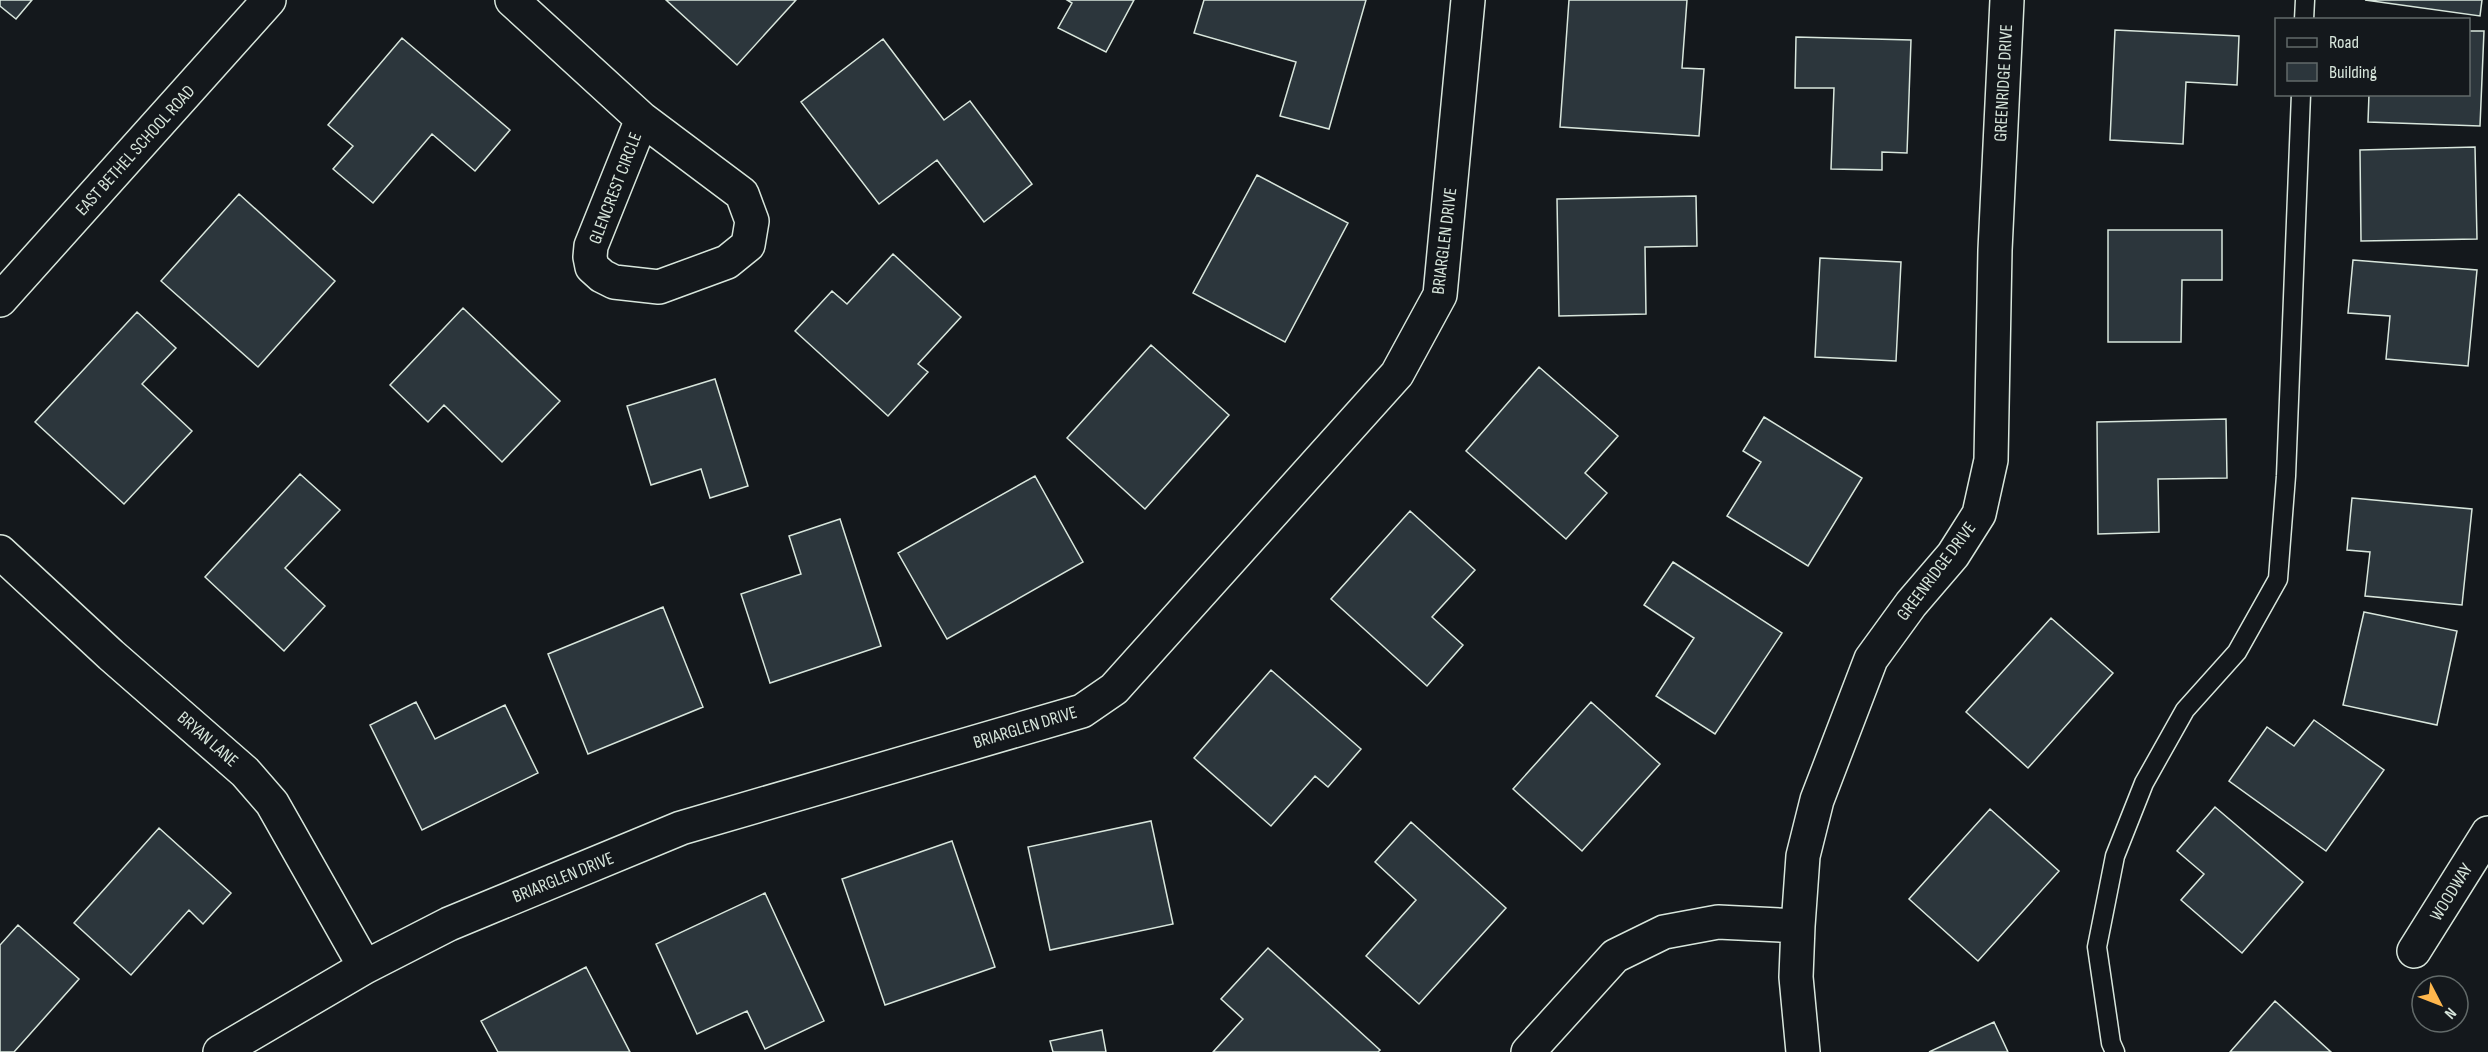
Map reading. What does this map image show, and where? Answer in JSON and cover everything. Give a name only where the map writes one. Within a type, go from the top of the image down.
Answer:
[{"type":"street","name":"EAST BETHEL SCHOOL ROAD","points":[[0,300],[269,0]]},
{"type":"street","name":"GLENCREST CIRCLE","points":[[512,0],[642,119],[742,194],[752,221],[748,245],[727,262],[659,287],[614,282],[602,276],[592,267],[590,257],[591,246],[642,119]]},
{"type":"street","name":"BRIARGLEN DRIVE","points":[[220,1052],[365,967],[449,924],[681,828],[1082,711],[1114,689],[1397,374],[1440,295],[1468,0]]},
{"type":"street","name":"GREENRIDGE DRIVE","points":[[1803,1052],[1796,976],[1798,926],[1803,856],[1817,800],[1871,659],[1911,604],[1953,555],[1979,514],[1991,460],[1995,250],[2007,0]]},
{"type":"street","name":"BRYAN LANE","points":[[0,552],[111,655],[245,772],[272,803],[365,967]]},
{"type":"street","name":"WOODWAY","points":[[2414,951],[2488,834]]},
{"type":"street","points":[[1528,1052],[1615,956],[1664,932],[1718,922],[1798,926]]},
{"type":"lane","points":[[2304,18],[2305,0]]},
{"type":"lane","points":[[2115,1052],[2111,1043],[2097,947],[2115,856],[2144,783],[2185,710],[2237,652],[2278,579],[2286,476],[2301,96]]},
{"type":"building","points":[[0,0],[32,0],[16,19],[0,6]]},
{"type":"building","points":[[666,0],[796,0],[737,65]]},
{"type":"building","points":[[1067,0],[1134,0],[1106,52],[1058,28],[1072,3]]},
{"type":"building","points":[[1204,0],[1366,0],[1329,129],[1280,116],[1296,62],[1194,33]]},
{"type":"building","points":[[1569,0],[1687,0],[1682,68],[1704,69],[1699,136],[1560,127]]},
{"type":"building","points":[[2365,0],[2482,0],[2480,16]]},
{"type":"building","points":[[2115,30],[2239,36],[2237,85],[2186,82],[2183,144],[2110,140]]},
{"type":"building","points":[[2470,31],[2484,31],[2480,126],[2368,122],[2369,96],[2470,96]]},
{"type":"building","points":[[1796,37],[1911,40],[1907,153],[1882,152],[1882,170],[1831,169],[1834,88],[1795,88]]},
{"type":"building","points":[[402,38],[510,130],[475,171],[432,134],[373,203],[333,169],[353,146],[328,125]]},
{"type":"building","points":[[883,39],[944,120],[970,101],[1032,184],[984,222],[937,160],[879,204],[801,102]]},
{"type":"building","points":[[2475,147],[2477,239],[2361,241],[2360,150]]},
{"type":"building","points":[[1257,175],[1348,223],[1285,342],[1193,293]]},
{"type":"building","points":[[239,194],[335,281],[258,367],[161,281]]},
{"type":"building","points":[[1696,196],[1697,246],[1645,247],[1646,314],[1559,316],[1557,199]]},
{"type":"building","points":[[2108,230],[2222,230],[2222,280],[2182,280],[2181,342],[2108,342]]},
{"type":"building","points":[[893,254],[961,317],[918,364],[928,372],[888,416],[795,331],[832,291],[847,304]]},
{"type":"building","points":[[1820,258],[1901,262],[1896,361],[1815,357]]},
{"type":"building","points":[[2353,260],[2477,270],[2468,366],[2386,359],[2390,316],[2348,313]]},
{"type":"building","points":[[463,308],[560,401],[502,462],[444,405],[428,422],[390,385]]},
{"type":"building","points":[[137,312],[176,348],[142,384],[192,431],[124,504],[35,422]]},
{"type":"building","points":[[1151,345],[1229,415],[1145,509],[1067,438]]},
{"type":"building","points":[[1539,367],[1618,436],[1585,473],[1607,493],[1566,539],[1466,451]]},
{"type":"building","points":[[715,379],[748,486],[710,498],[701,469],[651,485],[627,406]]},
{"type":"building","points":[[1764,417],[1862,478],[1808,566],[1727,516],[1761,462],[1743,451]]},
{"type":"building","points":[[2226,419],[2227,478],[2158,479],[2159,532],[2098,534],[2097,422]]},
{"type":"building","points":[[300,474],[340,510],[285,568],[325,606],[284,651],[205,577]]},
{"type":"building","points":[[1035,476],[1083,562],[947,639],[898,553]]},
{"type":"building","points":[[2352,498],[2472,509],[2462,605],[2365,596],[2370,552],[2347,550]]},
{"type":"building","points":[[1410,511],[1475,570],[1432,617],[1463,645],[1427,686],[1331,599]]},
{"type":"building","points":[[840,519],[881,646],[770,683],[741,594],[801,574],[789,536]]},
{"type":"building","points":[[1673,562],[1782,633],[1715,734],[1656,696],[1694,638],[1644,605]]},
{"type":"building","points":[[663,607],[703,707],[588,754],[548,654]]},
{"type":"building","points":[[2364,612],[2457,631],[2437,725],[2343,705]]},
{"type":"building","points":[[2051,618],[2113,673],[2028,768],[1966,712]]},
{"type":"building","points":[[1271,670],[1361,749],[1328,787],[1315,776],[1271,826],[1194,758]]},
{"type":"building","points":[[416,702],[435,739],[505,705],[538,773],[422,830],[370,725]]},
{"type":"building","points":[[1591,702],[1660,764],[1582,851],[1513,789]]},
{"type":"building","points":[[2314,720],[2384,770],[2326,851],[2229,781],[2267,727],[2294,746]]},
{"type":"building","points":[[2215,807],[2303,882],[2242,953],[2181,900],[2204,874],[2177,851]]},
{"type":"building","points":[[1990,809],[2059,871],[1978,961],[1909,899]]},
{"type":"building","points":[[1151,821],[1173,924],[1050,950],[1028,847]]},
{"type":"building","points":[[1411,822],[1506,908],[1419,1004],[1366,956],[1416,900],[1375,862]]},
{"type":"building","points":[[159,828],[231,893],[203,924],[189,910],[131,975],[74,923]]},
{"type":"building","points":[[952,841],[995,967],[885,1005],[842,879]]},
{"type":"building","points":[[765,893],[824,1021],[765,1049],[747,1011],[697,1034],[656,944]]},
{"type":"building","points":[[18,925],[79,979],[14,1052],[0,1052],[0,945]]},
{"type":"building","points":[[1268,948],[1380,1050],[1378,1052],[1213,1052],[1243,1019],[1221,999]]},
{"type":"building","points":[[586,967],[630,1052],[498,1052],[481,1021]]},
{"type":"building","points":[[2275,1001],[2331,1052],[2230,1052]]},
{"type":"building","points":[[1994,1022],[2008,1052],[1929,1052]]},
{"type":"building","points":[[1102,1030],[1106,1052],[1053,1052],[1050,1041]]}]
